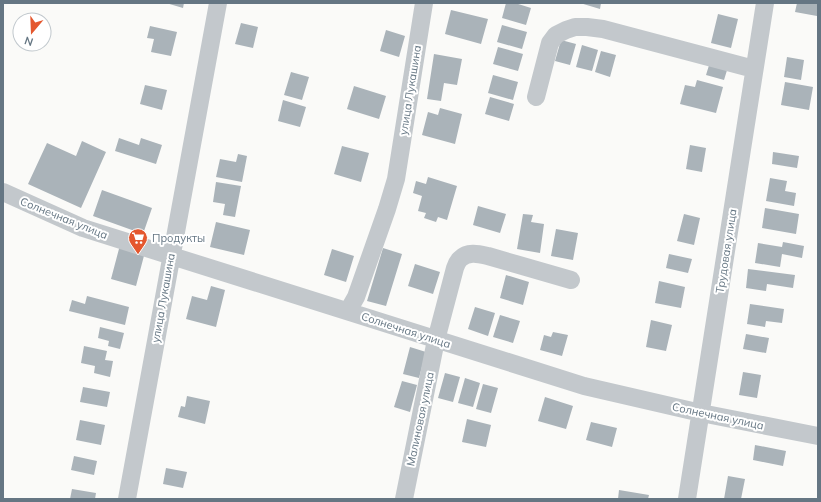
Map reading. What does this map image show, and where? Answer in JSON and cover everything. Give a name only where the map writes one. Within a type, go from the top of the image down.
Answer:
[{"type":"street","name":"улица Лукашина","points":[[127,499],[218,3]]},
{"type":"street","name":"улица Лукашина","points":[[348,311],[356,297],[396,179],[424,3]]},
{"type":"street","name":"Трудовая улица","points":[[687,499],[765,3]]},
{"type":"street","points":[[536,97],[550,43],[556,35],[576,27],[603,29],[754,69]]},
{"type":"street","name":"Солнечная улица","points":[[3,192],[83,228],[584,386],[701,413],[818,436]]},
{"type":"street","name":"Малиновая улица","points":[[404,499],[436,340],[455,268],[460,259],[467,255],[476,254],[488,256],[571,280]]},
{"type":"building","points":[[166,3],[184,3],[183,8]]},
{"type":"building","points":[[506,3],[515,3],[531,8],[526,25],[502,18]]},
{"type":"building","points":[[580,3],[601,3],[600,9]]},
{"type":"building","points":[[797,3],[818,3],[817,16],[795,12]]},
{"type":"building","points":[[451,10],[488,19],[481,44],[445,34]]},
{"type":"building","points":[[718,14],[738,19],[731,48],[711,43]]},
{"type":"building","points":[[241,23],[258,27],[253,48],[235,44]]},
{"type":"building","points":[[502,25],[527,32],[522,49],[497,42]]},
{"type":"building","points":[[150,26],[177,32],[171,56],[151,52],[154,39],[147,38]]},
{"type":"building","points":[[386,30],[405,36],[399,57],[380,51]]},
{"type":"building","points":[[561,40],[576,44],[570,65],[555,61]]},
{"type":"building","points":[[582,45],[598,50],[592,71],[576,67]]},
{"type":"building","points":[[498,47],[523,54],[518,71],[493,64]]},
{"type":"building","points":[[601,51],[616,55],[610,77],[595,72]]},
{"type":"building","points":[[434,54],[462,59],[457,85],[444,83],[441,101],[427,99]]},
{"type":"building","points":[[787,57],[804,60],[801,80],[784,77]]},
{"type":"building","points":[[710,62],[728,67],[724,80],[706,75]]},
{"type":"building","points":[[291,72],[309,77],[302,100],[284,95]]},
{"type":"building","points":[[493,75],[518,82],[513,100],[488,93]]},
{"type":"building","points":[[697,80],[723,87],[716,113],[680,104],[685,85],[695,87]]},
{"type":"building","points":[[785,82],[813,87],[809,110],[781,105]]},
{"type":"building","points":[[145,85],[167,90],[162,110],[140,104]]},
{"type":"building","points":[[354,86],[386,96],[379,119],[347,109]]},
{"type":"building","points":[[490,97],[514,104],[509,121],[485,114]]},
{"type":"building","points":[[283,100],[306,107],[300,127],[278,121]]},
{"type":"building","points":[[440,108],[462,114],[455,144],[422,135],[428,112],[438,115]]},
{"type":"building","points":[[119,138],[139,145],[141,138],[162,145],[156,164],[115,151]]},
{"type":"building","points":[[82,141],[106,152],[81,208],[28,184],[47,143],[76,156]]},
{"type":"building","points":[[690,145],[706,148],[702,172],[686,169]]},
{"type":"building","points":[[342,146],[369,153],[361,182],[334,174]]},
{"type":"building","points":[[773,152],[799,156],[797,168],[772,164]]},
{"type":"building","points":[[238,154],[247,156],[242,182],[216,177],[220,159],[236,162]]},
{"type":"building","points":[[428,177],[457,186],[447,220],[438,217],[436,222],[424,218],[426,213],[418,211],[422,196],[413,193],[416,181],[426,184]]},
{"type":"building","points":[[770,178],[787,181],[785,191],[796,193],[794,206],[766,201]]},
{"type":"building","points":[[216,182],[241,186],[235,217],[223,215],[225,204],[213,202]]},
{"type":"building","points":[[102,190],[152,208],[143,234],[93,216]]},
{"type":"building","points":[[478,206],[506,214],[500,233],[473,225]]},
{"type":"building","points":[[765,208],[799,214],[796,234],[762,228]]},
{"type":"building","points":[[523,214],[533,215],[531,222],[544,224],[540,253],[517,249]]},
{"type":"building","points":[[684,214],[700,218],[694,245],[677,241]]},
{"type":"building","points":[[216,222],[250,230],[244,255],[210,247]]},
{"type":"building","points":[[556,229],[578,233],[573,260],[551,256]]},
{"type":"building","points":[[783,242],[804,246],[802,258],[782,254],[780,267],[755,263],[758,243],[782,247]]},
{"type":"building","points":[[120,245],[145,252],[136,286],[111,279]]},
{"type":"building","points":[[383,248],[402,254],[386,306],[367,301]]},
{"type":"building","points":[[332,249],[354,256],[346,282],[324,275]]},
{"type":"building","points":[[669,254],[692,259],[688,273],[666,268]]},
{"type":"building","points":[[415,264],[440,272],[433,294],[408,286]]},
{"type":"building","points":[[748,269],[795,275],[793,288],[767,284],[766,291],[746,288]]},
{"type":"building","points":[[506,275],[529,282],[523,305],[500,298]]},
{"type":"building","points":[[659,281],[685,287],[681,308],[655,303]]},
{"type":"building","points":[[211,286],[225,290],[216,327],[186,319],[192,296],[207,300]]},
{"type":"building","points":[[87,296],[129,307],[125,325],[69,311],[72,300],[85,304]]},
{"type":"building","points":[[750,304],[784,309],[782,323],[766,321],[765,327],[747,324]]},
{"type":"building","points":[[475,307],[495,313],[488,336],[468,329]]},
{"type":"building","points":[[500,315],[520,321],[513,343],[493,337]]},
{"type":"building","points":[[651,320],[672,325],[666,351],[646,347]]},
{"type":"building","points":[[100,327],[124,333],[120,349],[108,346],[109,341],[98,338]]},
{"type":"building","points":[[553,332],[568,335],[562,356],[540,350],[544,335],[551,337]]},
{"type":"building","points":[[746,334],[769,338],[766,353],[743,349]]},
{"type":"building","points":[[84,346],[107,351],[105,360],[113,361],[110,377],[94,373],[95,366],[81,363]]},
{"type":"building","points":[[410,347],[426,352],[419,378],[403,374]]},
{"type":"building","points":[[743,372],[761,375],[757,398],[739,395]]},
{"type":"building","points":[[445,373],[460,377],[453,402],[438,398]]},
{"type":"building","points":[[465,378],[480,383],[473,407],[458,403]]},
{"type":"building","points":[[402,381],[417,385],[410,412],[394,407]]},
{"type":"building","points":[[483,384],[498,388],[491,413],[476,409]]},
{"type":"building","points":[[83,387],[110,392],[107,407],[80,402]]},
{"type":"building","points":[[187,396],[210,401],[205,424],[178,417],[181,406],[185,407]]},
{"type":"building","points":[[545,397],[573,406],[566,429],[538,421]]},
{"type":"building","points":[[467,419],[491,425],[486,447],[462,442]]},
{"type":"building","points":[[80,420],[105,425],[101,445],[76,440]]},
{"type":"building","points":[[591,422],[617,428],[612,447],[586,440]]},
{"type":"building","points":[[755,445],[786,451],[783,466],[753,460]]},
{"type":"building","points":[[74,456],[97,461],[94,475],[71,470]]},
{"type":"building","points":[[166,468],[187,472],[183,488],[163,484]]},
{"type":"building","points":[[728,476],[745,479],[741,499],[724,499]]},
{"type":"building","points":[[72,489],[96,493],[95,499],[70,499]]},
{"type":"building","points":[[619,490],[649,495],[648,499],[618,499]]},
{"type":"place","name":"Продукты","points":[[138,255]]}]
